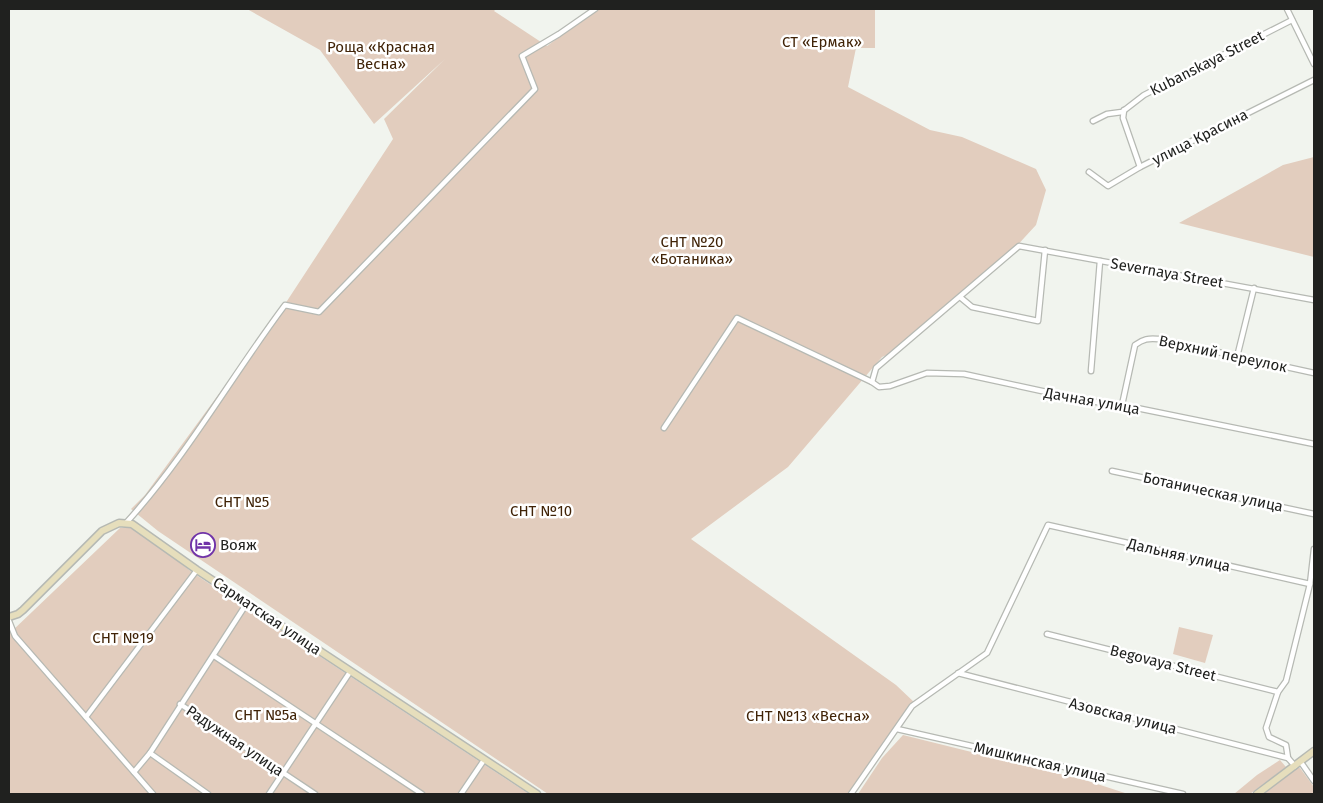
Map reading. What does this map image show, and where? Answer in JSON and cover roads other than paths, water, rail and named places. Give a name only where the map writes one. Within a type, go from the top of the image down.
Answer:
[{"type":"main road","name":"Сарматская улица","points":[[126,523],[138,527],[197,570],[537,794]]},
{"type":"main road","points":[[9,617],[23,610],[102,531],[112,525],[126,523]]},
{"type":"main road","points":[[1257,794],[1314,751]]},
{"type":"street","points":[[126,523],[155,490],[176,462],[286,305],[318,312],[535,89],[522,56],[559,34],[595,9]]},
{"type":"street","points":[[1287,9],[1314,64]]},
{"type":"street","name":"Kubanskaya Street","points":[[1094,121],[1107,114],[1122,112],[1144,95],[1292,20]]},
{"type":"street","name":"улица Красина","points":[[1089,172],[1108,186],[1140,167],[1314,80]]},
{"type":"street","points":[[1124,109],[1123,118],[1140,167]]},
{"type":"street","name":"Severnaya Street","points":[[960,297],[1019,246],[1314,300]]},
{"type":"street","points":[[664,428],[737,318],[872,382],[876,368],[960,297],[972,307],[1038,320],[1045,250]]},
{"type":"street","points":[[1090,371],[1100,261]]},
{"type":"street","points":[[1237,357],[1254,288]]},
{"type":"street","name":"Верхний переулок","points":[[1122,405],[1132,352],[1135,345],[1148,338],[1314,373]]},
{"type":"street","name":"Дачная улица","points":[[872,382],[879,387],[890,386],[927,373],[964,374],[1088,402],[1122,405],[1314,444]]},
{"type":"street","name":"Ботаническая улица","points":[[1112,471],[1314,514]]},
{"type":"street","name":"Дальняя улица","points":[[958,674],[987,653],[1048,525],[1310,584]]},
{"type":"street","points":[[1314,549],[1310,584],[1286,681],[1278,692],[1266,728],[1269,737],[1286,745],[1288,758],[1314,781]]},
{"type":"street","points":[[86,717],[197,570]]},
{"type":"street","points":[[134,772],[150,753],[247,603]]},
{"type":"street","points":[[9,621],[15,636],[153,794]]},
{"type":"street","name":"Begovaya Street","points":[[1047,634],[1278,692]]},
{"type":"street","points":[[214,656],[422,794]]},
{"type":"street","points":[[269,794],[350,672]]},
{"type":"street","points":[[851,794],[912,706],[958,674]]},
{"type":"street","name":"Азовская улица","points":[[958,674],[1288,758]]},
{"type":"street","name":"Радужная улица","points":[[180,704],[315,794]]},
{"type":"street","name":"Мишкинская улица","points":[[896,729],[1183,794]]},
{"type":"street","points":[[150,753],[208,794]]},
{"type":"street","points":[[461,794],[484,760]]},
{"type":"place","name":"Вояж","points":[[203,545]]},
{"type":"park label","name":"СТ «Ермак»","points":[[822,42]]},
{"type":"park label","name":"Роща «Красная Весна»","points":[[381,56]]},
{"type":"park label","name":"СНТ №20 «Ботаника»","points":[[692,250]]},
{"type":"park label","name":"СНТ №5","points":[[242,502]]},
{"type":"park label","name":"СНТ №10","points":[[541,511]]},
{"type":"park label","name":"СНТ №19","points":[[123,638]]},
{"type":"park label","name":"СНТ №5а","points":[[266,715]]},
{"type":"park label","name":"СНТ №13 «Весна»","points":[[808,716]]}]
